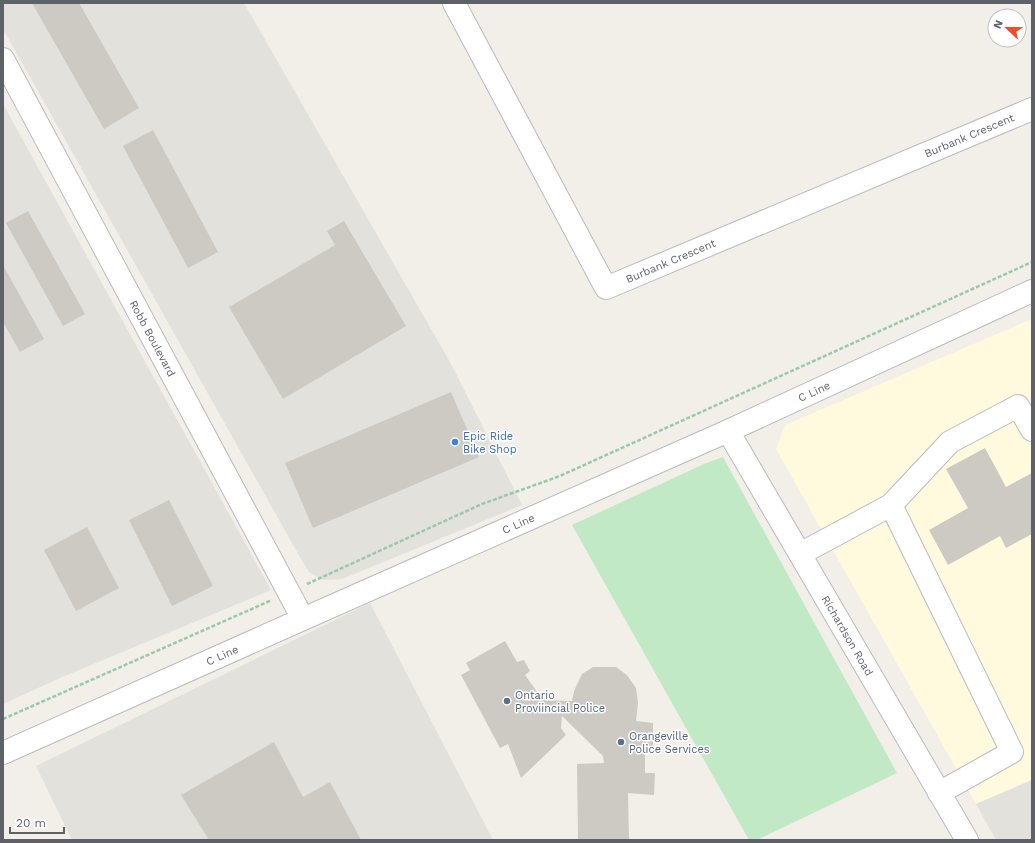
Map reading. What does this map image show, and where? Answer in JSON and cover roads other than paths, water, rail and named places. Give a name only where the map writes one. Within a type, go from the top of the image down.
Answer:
[{"type":"street","name":"Burbank Crescent","points":[[454,3],[606,288],[1032,109]]},
{"type":"street","name":"Robb Boulevard","points":[[3,59],[303,619]]},
{"type":"street","name":"C Line","points":[[3,753],[728,431],[1032,291]]},
{"type":"street","points":[[800,554],[891,505],[950,442],[1011,409],[1018,406],[1032,430]]},
{"type":"street","name":"Richardson Road","points":[[728,431],[967,840]]},
{"type":"street","points":[[891,505],[1012,752],[939,793]]},
{"type":"place","name":"Epic Ride Bike Shop","points":[[455,442]]},
{"type":"place","name":"Ontario Proviincial Police","points":[[507,701]]},
{"type":"place","name":"Orangeville Police Services","points":[[621,742]]}]
